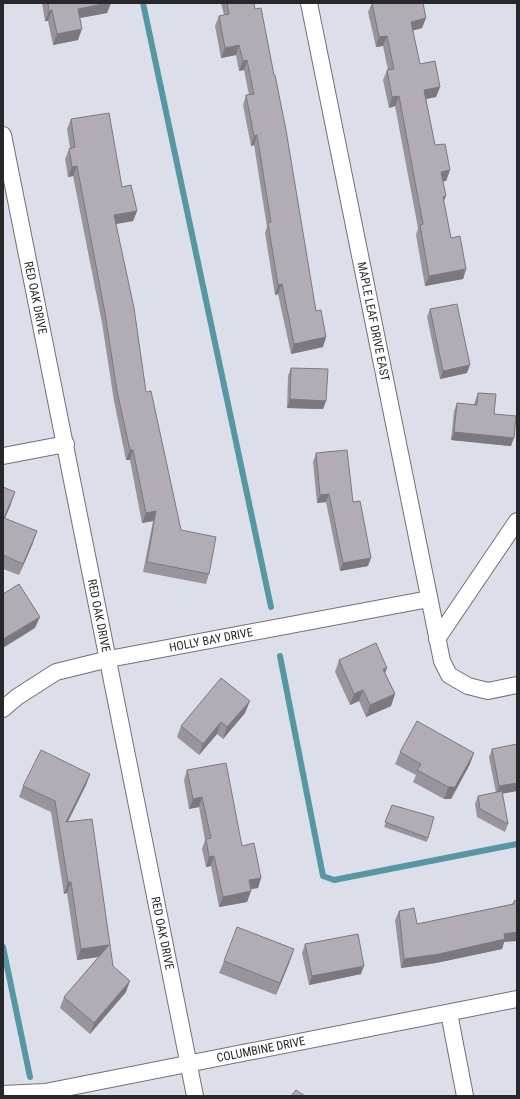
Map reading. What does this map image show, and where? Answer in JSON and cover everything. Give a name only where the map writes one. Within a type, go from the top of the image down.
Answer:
[{"type":"street","name":"MAPLE LEAF DRIVE EAST","points":[[309,3],[442,661],[449,675],[468,686],[488,691],[517,685]]},
{"type":"street","name":"RED OAK DRIVE","points":[[3,135],[5,159],[66,444],[195,1096]]},
{"type":"street","points":[[3,456],[66,444]]},
{"type":"street","points":[[437,639],[517,521]]},
{"type":"street","name":"HOLLY BAY DRIVE","points":[[3,709],[17,697],[56,672],[109,659],[429,599]]},
{"type":"street","name":"COLUMBINE DRIVE","points":[[3,1094],[45,1092],[189,1065],[517,999]]},
{"type":"street","points":[[449,1013],[465,1096]]},
{"type":"building","points":[[48,3],[107,3],[78,9],[82,29],[57,34],[52,10],[49,11]]},
{"type":"building","points":[[227,3],[254,3],[255,9],[261,8],[286,130],[316,311],[321,310],[326,337],[294,344],[282,284],[278,285],[268,223],[271,222],[257,135],[254,136],[246,95],[254,94],[247,60],[243,61],[239,45],[225,48],[219,16],[229,14]]},
{"type":"building","points":[[372,3],[423,3],[426,18],[411,22],[420,64],[435,61],[440,87],[424,90],[435,145],[445,144],[450,170],[441,172],[446,196],[443,197],[451,238],[460,236],[466,269],[429,276],[420,225],[423,224],[399,96],[392,97],[387,70],[394,69],[387,36],[379,37]]},
{"type":"building","points":[[109,113],[122,187],[131,185],[137,211],[114,215],[134,308],[146,392],[151,391],[181,530],[216,537],[209,574],[147,562],[156,511],[146,513],[133,450],[130,450],[117,391],[105,313],[77,166],[72,167],[69,149],[75,147],[71,119]]},
{"type":"building","points":[[457,304],[470,365],[443,371],[430,309]]},
{"type":"building","points":[[291,368],[328,369],[326,401],[290,399]]},
{"type":"building","points":[[478,393],[496,394],[494,414],[516,416],[514,438],[454,432],[457,403],[477,405]]},
{"type":"building","points":[[347,450],[353,502],[360,501],[371,558],[343,563],[329,494],[320,495],[316,453]]},
{"type":"building","points":[[3,487],[15,492],[4,518],[37,531],[23,564],[3,555]]},
{"type":"building","points":[[19,584],[40,617],[3,639],[3,594]]},
{"type":"building","points":[[376,643],[387,668],[383,669],[395,694],[370,705],[363,690],[354,694],[339,660]]},
{"type":"building","points":[[221,678],[250,701],[227,727],[221,722],[203,744],[181,726]]},
{"type":"building","points":[[417,721],[474,753],[455,787],[448,787],[417,770],[421,764],[400,752]]},
{"type":"building","points":[[517,744],[517,783],[499,786],[492,749]]},
{"type":"building","points":[[41,750],[90,774],[66,822],[92,819],[113,966],[130,981],[94,1023],[64,997],[109,945],[81,949],[71,882],[68,882],[55,801],[23,786]]},
{"type":"building","points":[[226,763],[242,846],[254,843],[261,878],[249,880],[251,891],[223,897],[214,856],[209,857],[206,839],[211,838],[202,797],[193,799],[187,770]]},
{"type":"building","points":[[502,791],[508,824],[480,809],[478,796]]},
{"type":"building","points":[[392,805],[434,817],[428,838],[385,822]]},
{"type":"building","points":[[517,900],[517,932],[504,934],[505,939],[439,954],[404,959],[399,911],[414,908],[417,924],[514,904],[514,901]]},
{"type":"building","points":[[237,927],[294,949],[280,983],[224,961]]},
{"type":"building","points":[[358,934],[364,966],[312,976],[305,944]]},
{"type":"building","points":[[296,1090],[305,1096],[291,1096]]},
{"type":"waterway","points":[[143,3],[271,607]]},
{"type":"waterway","points":[[280,656],[323,876],[334,880],[517,844]]},
{"type":"waterway","points":[[3,947],[30,1077]]}]
